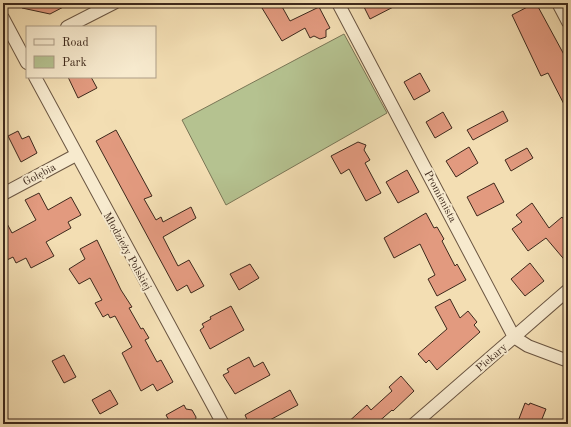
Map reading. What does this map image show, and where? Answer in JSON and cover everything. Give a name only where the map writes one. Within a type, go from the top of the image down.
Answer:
[{"type":"street","points":[[69,26],[114,3]]},
{"type":"street","name":"Promienista","points":[[338,3],[514,337]]},
{"type":"street","points":[[558,3],[568,22]]},
{"type":"street","points":[[3,18],[24,49]]},
{"type":"street","name":"Młodzieży Polskiej","points":[[36,78],[223,424]]},
{"type":"street","name":"Gołębia","points":[[3,194],[76,155]]},
{"type":"street","name":"Piekary","points":[[414,424],[568,290]]},
{"type":"street","points":[[514,337],[528,346],[568,361]]},
{"type":"green space","points":[[344,34],[387,113],[226,205],[182,120]]},
{"type":"building","points":[[22,3],[71,3],[50,14],[22,8]]},
{"type":"building","points":[[270,3],[280,3],[290,21],[319,7],[330,28],[326,30],[326,37],[320,39],[314,36],[310,38],[305,28],[282,41],[262,8]]},
{"type":"building","points":[[362,3],[401,3],[370,19]]},
{"type":"building","points":[[535,3],[568,62],[568,112],[548,73],[541,76],[512,15]]},
{"type":"building","points":[[420,73],[430,91],[414,100],[404,82]]},
{"type":"building","points":[[68,78],[92,78],[97,88],[78,98]]},
{"type":"building","points":[[503,111],[508,121],[473,140],[467,130]]},
{"type":"building","points":[[443,112],[452,128],[435,138],[426,122]]},
{"type":"building","points":[[116,130],[152,196],[144,199],[156,220],[161,217],[163,222],[191,207],[196,218],[163,237],[178,266],[189,260],[204,286],[191,293],[187,285],[177,291],[96,141]]},
{"type":"building","points":[[18,131],[22,139],[29,136],[37,153],[21,162],[8,136]]},
{"type":"building","points":[[358,142],[366,145],[364,150],[370,160],[365,163],[381,193],[366,201],[349,169],[341,174],[331,156]]},
{"type":"building","points":[[469,147],[478,163],[456,177],[446,161]]},
{"type":"building","points":[[527,148],[533,158],[511,171],[505,160]]},
{"type":"building","points":[[407,170],[419,192],[398,203],[386,182]]},
{"type":"building","points":[[494,183],[504,202],[477,216],[467,197]]},
{"type":"building","points":[[39,193],[48,210],[71,197],[81,215],[68,222],[71,228],[46,242],[54,256],[31,268],[26,258],[16,263],[13,257],[3,262],[3,216],[12,233],[36,220],[25,200]]},
{"type":"building","points":[[532,203],[549,228],[562,217],[568,225],[568,264],[546,238],[528,251],[512,229],[522,222],[516,215]]},
{"type":"building","points":[[426,213],[434,228],[437,227],[444,239],[442,241],[455,266],[457,264],[466,280],[437,296],[428,279],[435,275],[420,244],[394,258],[384,238]]},
{"type":"building","points":[[97,240],[121,290],[132,307],[129,308],[141,329],[143,328],[149,338],[145,340],[157,362],[161,360],[173,382],[157,391],[153,384],[141,391],[122,353],[132,347],[115,316],[110,318],[108,314],[103,317],[95,303],[102,300],[90,278],[79,284],[69,269],[85,259],[80,249]]},
{"type":"building","points":[[530,263],[544,281],[525,296],[511,279]]},
{"type":"building","points":[[250,264],[259,278],[239,290],[230,274]]},
{"type":"building","points":[[450,299],[460,318],[468,311],[477,322],[474,325],[480,332],[437,370],[429,360],[426,363],[418,354],[447,329],[435,307]]},
{"type":"building","points":[[231,306],[244,330],[210,349],[200,330],[204,327],[202,324],[211,319],[210,317]]},
{"type":"building","points":[[64,355],[76,377],[64,383],[52,361]]},
{"type":"building","points":[[249,357],[254,367],[263,362],[270,375],[235,394],[223,375],[229,372],[227,369]]},
{"type":"building","points":[[401,376],[414,391],[393,411],[392,410],[376,424],[346,424],[367,405],[371,410],[392,391],[389,387]]},
{"type":"building","points":[[110,390],[118,404],[100,414],[92,400]]},
{"type":"building","points":[[290,390],[298,405],[268,421],[270,424],[249,424],[245,415]]},
{"type":"building","points":[[525,403],[529,405],[530,403],[546,409],[540,424],[517,424]]},
{"type":"building","points":[[184,405],[186,409],[192,410],[196,417],[195,424],[171,424],[166,415]]}]
